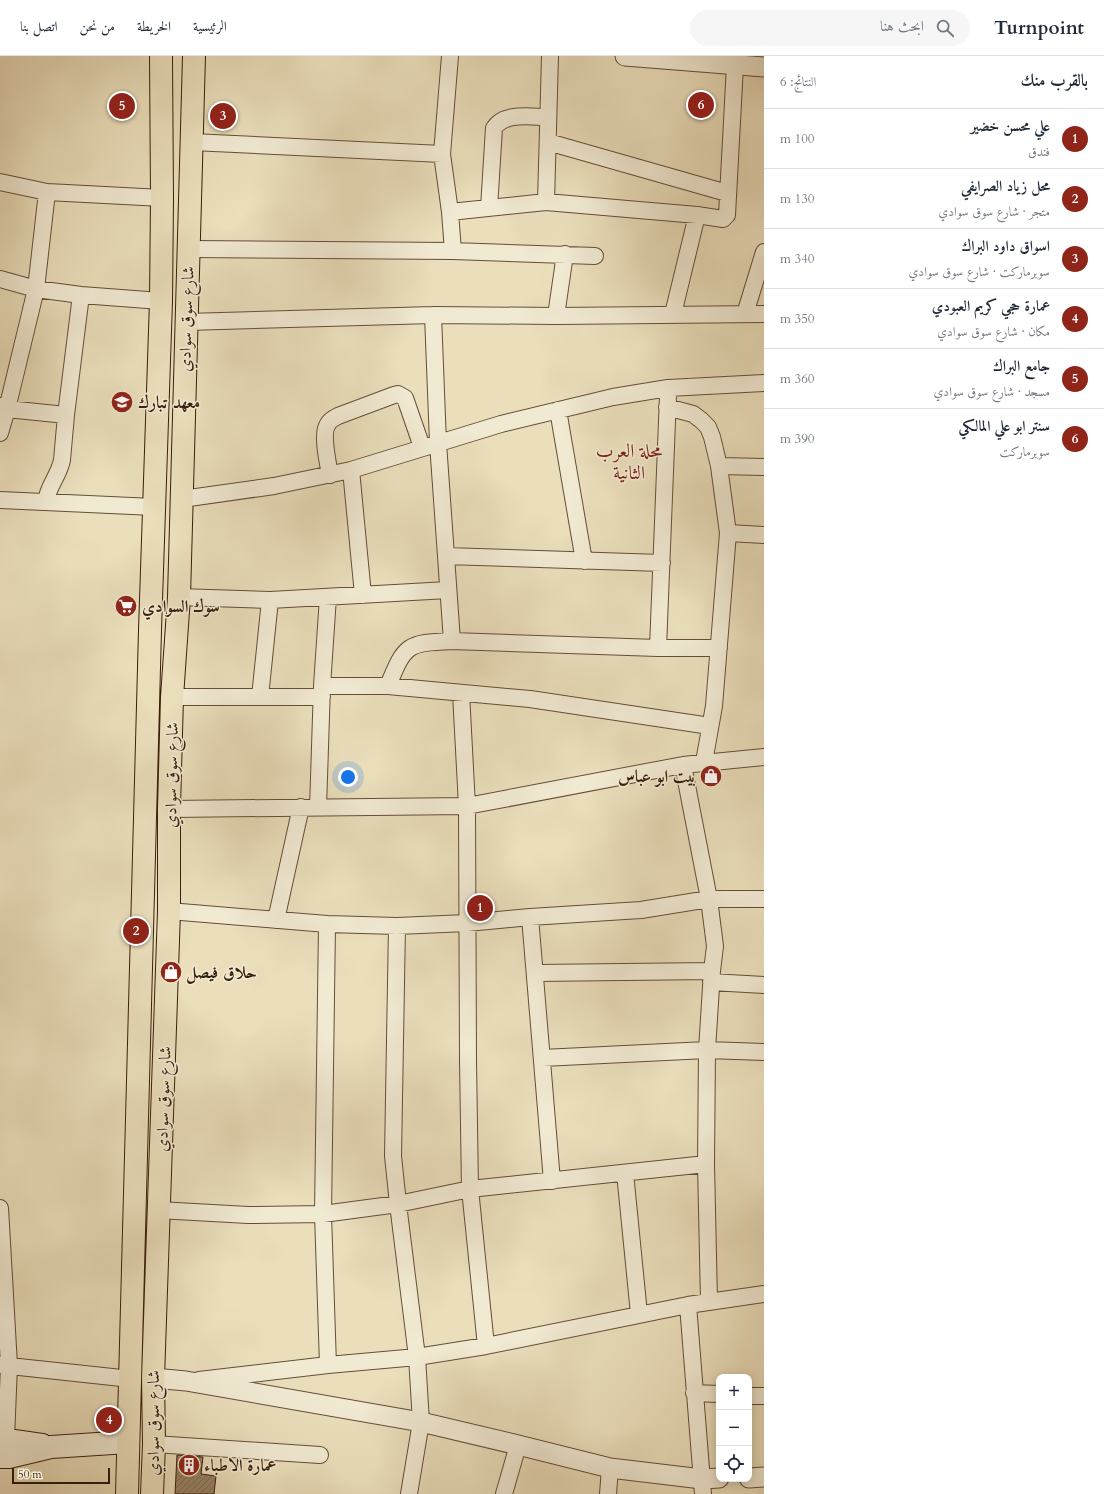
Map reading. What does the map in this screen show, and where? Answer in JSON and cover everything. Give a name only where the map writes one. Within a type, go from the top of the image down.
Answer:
[{"type":"main road","name":"شارع سوق سوادي","points":[[127,1494],[150,630],[161,301],[161,56]]},
{"type":"main road","name":"شارع سوق سوادي","points":[[152,1494],[154,1444],[153,1378],[158,1210],[170,912],[169,809],[172,697],[178,632],[194,56]]},
{"type":"main road","points":[[150,630],[178,632]]},
{"type":"main road","points":[[2,1445],[9,1457],[51,1447],[128,1442]]},
{"type":"street","points":[[450,56],[442,154],[450,212],[453,251]]},
{"type":"street","points":[[546,202],[550,56]]},
{"type":"street","points":[[625,56],[668,58],[764,67]]},
{"type":"street","points":[[450,212],[546,202],[697,214],[722,219],[726,215],[735,65]]},
{"type":"street","points":[[489,208],[494,128],[498,122],[504,118],[548,117]]},
{"type":"street","points":[[192,142],[442,154]]},
{"type":"street","points":[[548,142],[727,192]]},
{"type":"street","points":[[0,182],[47,192],[162,198]]},
{"type":"street","points":[[0,433],[4,408],[36,289],[47,192]]},
{"type":"street","points":[[672,314],[697,214]]},
{"type":"street","points":[[188,249],[453,251],[595,256]]},
{"type":"street","points":[[745,314],[764,252]]},
{"type":"street","points":[[556,316],[565,254]]},
{"type":"street","points":[[0,279],[36,289],[81,295],[161,301]]},
{"type":"street","points":[[46,502],[48,490],[62,460],[81,295]]},
{"type":"street","points":[[186,322],[433,315],[556,316],[764,314]]},
{"type":"street","points":[[433,315],[438,443],[452,641]]},
{"type":"street","points":[[182,499],[274,486],[351,470],[501,424],[613,397],[668,388],[764,383]]},
{"type":"street","points":[[658,648],[668,388]]},
{"type":"street","points":[[330,474],[325,436],[327,424],[338,416],[394,395],[405,398],[422,448]]},
{"type":"street","points":[[667,407],[693,414],[708,427],[719,466],[728,533],[714,706],[704,762]]},
{"type":"street","points":[[4,408],[66,415]]},
{"type":"street","points":[[558,410],[584,561]]},
{"type":"street","points":[[719,466],[764,468]]},
{"type":"street","points":[[351,470],[363,595]]},
{"type":"street","points":[[0,500],[154,507]]},
{"type":"street","points":[[728,533],[764,536]]},
{"type":"street","points":[[446,556],[662,563]]},
{"type":"street","points":[[179,597],[270,600],[448,590]]},
{"type":"street","points":[[318,808],[322,692],[328,597]]},
{"type":"street","points":[[260,697],[270,600]]},
{"type":"street","points":[[388,686],[401,656],[408,649],[422,643],[452,641],[658,648],[719,648]]},
{"type":"street","points":[[172,697],[260,697],[388,686],[530,699],[710,726]]},
{"type":"street","points":[[461,693],[467,806],[470,1189],[486,1346]]},
{"type":"street","points":[[169,809],[467,806],[683,765],[764,757]]},
{"type":"street","points":[[683,765],[709,899],[715,946],[711,976],[707,1050],[706,1164],[709,1301]]},
{"type":"street","points":[[276,920],[302,807]]},
{"type":"street","points":[[170,912],[327,924],[397,926],[467,923],[530,917],[641,910],[709,899],[764,899]]},
{"type":"street","points":[[530,917],[552,1181]]},
{"type":"street","points":[[327,924],[323,1214],[328,1365]]},
{"type":"street","points":[[397,926],[393,1156],[416,1357],[421,1422],[409,1494]]},
{"type":"street","points":[[535,973],[711,976],[764,985]]},
{"type":"street","points":[[542,1058],[707,1050],[764,1052]]},
{"type":"street","points":[[158,1210],[248,1215],[323,1214],[398,1204],[470,1189],[706,1164]]},
{"type":"street","points":[[625,1173],[640,1314]]},
{"type":"street","points":[[0,1208],[4,1365],[2,1445]]},
{"type":"street","points":[[186,1381],[416,1357],[486,1346],[688,1304],[764,1294]]},
{"type":"street","points":[[153,1378],[186,1381],[421,1422],[518,1444],[610,1468],[708,1484],[694,1393],[688,1304]]},
{"type":"street","points":[[4,1365],[131,1379]]},
{"type":"street","points":[[694,1393],[716,1394]]},
{"type":"street","points":[[752,1396],[764,1396]]},
{"type":"street","points":[[154,1444],[320,1455]]},
{"type":"street","points":[[504,1494],[518,1444]]},
{"type":"street","points":[[608,1494],[610,1468]]},
{"type":"street","points":[[752,1478],[764,1477]]},
{"type":"building","name":"عمارة الاطباء","points":[[177,1455],[203,1457],[201,1474],[216,1476],[214,1494],[175,1494]]},
{"type":"place","name":"سنتر ابو علي المالكي","points":[[701,105]]},
{"type":"place","name":"جامع البراك","points":[[122,106]]},
{"type":"place","name":"اسواق داود البراك","points":[[223,116]]},
{"type":"place","name":"معهد تبارك","points":[[122,402]]},
{"type":"place","name":"سوك السوادي","points":[[126,606]]},
{"type":"place","name":"بيت ابو عباس","points":[[711,776]]},
{"type":"place","name":"علي محسن خضير","points":[[480,908]]},
{"type":"place","name":"محل زياد الصرايفي","points":[[136,931]]},
{"type":"place","name":"حلاق فيصل","points":[[171,972]]},
{"type":"place","name":"عمارة حجي كريم العبودي","points":[[109,1420]]},
{"type":"place","name":"عمارة الاطباء","points":[[189,1465]]},
{"type":"district","name":"محلة العرب الثانية","points":[[629,461]]}]
